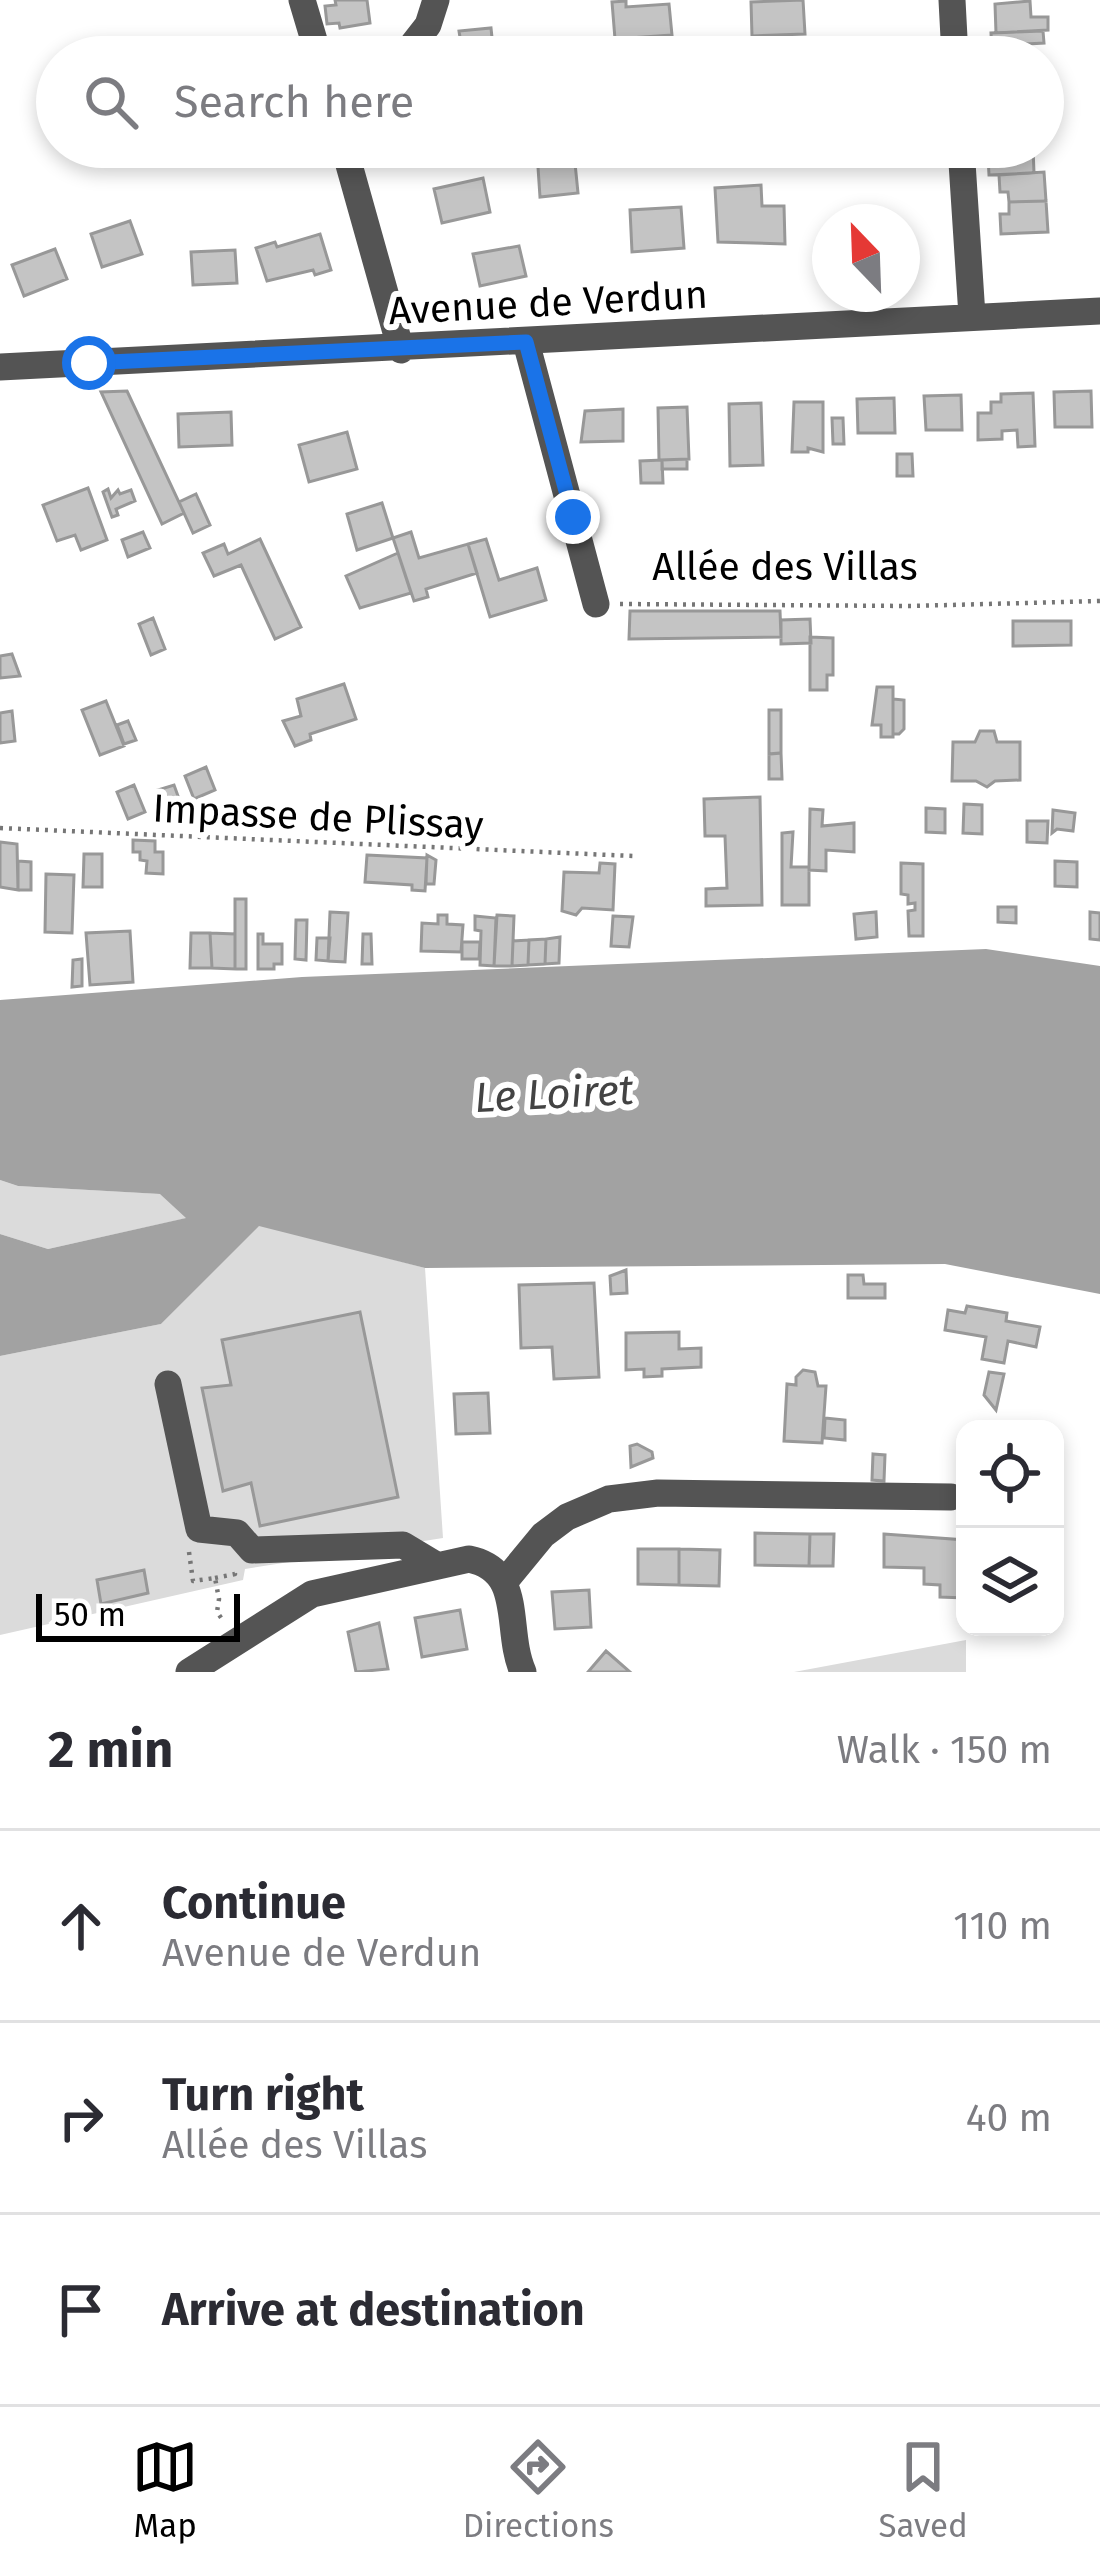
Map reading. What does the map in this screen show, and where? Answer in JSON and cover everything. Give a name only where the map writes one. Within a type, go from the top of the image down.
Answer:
[{"type":"street","points":[[302,0],[313,36]]},
{"type":"street","points":[[419,36],[436,0]]},
{"type":"street","points":[[952,0],[955,36]]},
{"type":"street","points":[[350,168],[401,350]]},
{"type":"street","points":[[962,168],[972,316]]},
{"type":"street","name":"Avenue de Verdun","points":[[0,367],[1100,311]]},
{"type":"street","name":"Allée des Villas","points":[[526,342],[596,604]]},
{"type":"street","points":[[169,1384],[199,1529],[237,1533],[252,1550],[403,1545],[437,1566]]},
{"type":"street","points":[[506,1580],[543,1535],[567,1517],[609,1499],[658,1493],[951,1496]]},
{"type":"street","points":[[189,1672],[312,1594],[469,1559],[490,1563],[506,1580],[516,1656],[523,1672]]},
{"type":"path","name":"Allée des Villas","points":[[596,604],[911,606],[1100,601]]},
{"type":"path","name":"Impasse de Plissay","points":[[0,828],[633,856]]},
{"type":"path","points":[[189,1552],[193,1581],[214,1578],[217,1612],[229,1629]]},
{"type":"shaded area","points":[[0,1180],[18,1186],[161,1194],[187,1218],[48,1249],[0,1234]]},
{"type":"shaded area","points":[[260,1224],[425,1268],[443,1538],[245,1569],[243,1580],[0,1635],[0,1356],[161,1324]]},
{"type":"shaded area","points":[[966,1640],[966,1672],[794,1672]]},
{"type":"water","name":"Le Loiret","points":[[986,949],[1100,966],[1100,1294],[945,1264],[425,1268],[259,1226],[161,1324],[0,1356],[0,1234],[48,1249],[186,1218],[160,1194],[18,1186],[0,1180],[0,1000],[302,977]]},
{"type":"building","points":[[335,0],[367,0],[370,23],[340,28],[339,23],[327,24],[325,6],[336,5]]},
{"type":"building","points":[[803,0],[805,34],[752,36],[751,2]]},
{"type":"building","points":[[626,1],[626,7],[669,4],[672,35],[615,36],[612,2]]},
{"type":"building","points":[[1030,1],[1031,17],[1048,17],[1048,30],[996,33],[995,4]]},
{"type":"building","points":[[491,28],[492,36],[460,36],[459,31]]},
{"type":"building","points":[[1043,31],[1043,36],[991,36]]},
{"type":"building","points":[[538,168],[576,168],[578,193],[540,197]]},
{"type":"building","points":[[989,168],[1034,168],[1034,173],[989,175]]},
{"type":"building","points":[[1044,172],[1046,201],[1009,202],[1008,192],[1000,192],[999,175]]},
{"type":"building","points":[[483,178],[490,212],[442,223],[434,189]]},
{"type":"building","points":[[761,185],[762,206],[784,206],[785,244],[718,242],[715,188]]},
{"type":"building","points":[[1046,201],[1048,232],[1001,234],[1000,214],[1009,214],[1009,202]]},
{"type":"building","points":[[681,207],[684,248],[632,252],[630,210]]},
{"type":"building","points":[[130,221],[142,254],[102,267],[91,234]]},
{"type":"building","points":[[320,234],[331,270],[267,281],[256,248]]},
{"type":"building","points":[[519,246],[526,276],[480,286],[473,254]]},
{"type":"building","points":[[55,249],[67,279],[24,296],[12,265]]},
{"type":"building","points":[[235,250],[237,283],[193,285],[191,252]]},
{"type":"building","points":[[127,391],[184,513],[162,524],[101,392]]},
{"type":"building","points":[[1091,391],[1092,427],[1055,427],[1054,392]]},
{"type":"building","points":[[1033,393],[1035,446],[1018,447],[1017,430],[1002,431],[1002,439],[978,440],[978,413],[991,413],[991,402],[1001,402],[1001,394]]},
{"type":"building","points":[[961,395],[962,430],[926,430],[924,396]]},
{"type":"building","points":[[894,398],[895,433],[858,433],[857,399]]},
{"type":"building","points":[[794,402],[823,402],[823,452],[808,448],[808,452],[792,452]]},
{"type":"building","points":[[761,403],[763,465],[730,466],[729,404]]},
{"type":"building","points":[[687,407],[689,459],[659,460],[658,408]]},
{"type":"building","points":[[623,409],[623,441],[581,442],[585,411]]},
{"type":"building","points":[[231,412],[232,445],[179,447],[178,414]]},
{"type":"building","points":[[832,418],[843,418],[844,444],[833,444]]},
{"type":"building","points":[[347,432],[357,469],[309,482],[299,445]]},
{"type":"building","points":[[897,454],[912,454],[913,476],[897,476]]},
{"type":"building","points":[[687,459],[687,469],[662,469],[662,460]]},
{"type":"building","points":[[662,460],[663,483],[641,483],[640,461]]},
{"type":"building","points":[[88,488],[107,540],[81,550],[75,535],[57,541],[43,505]]},
{"type":"building","points":[[108,489],[111,498],[118,490],[120,494],[131,490],[135,501],[116,509],[118,515],[112,517],[103,492]]},
{"type":"building","points":[[196,494],[210,525],[193,533],[179,502]]},
{"type":"building","points":[[382,503],[393,538],[357,550],[347,514]]},
{"type":"building","points":[[143,532],[150,548],[128,557],[122,540]]},
{"type":"building","points":[[411,532],[419,558],[468,544],[477,573],[426,589],[428,597],[414,601],[393,538]]},
{"type":"building","points":[[260,539],[301,627],[275,639],[241,565],[214,576],[203,553],[224,544],[228,554]]},
{"type":"building","points":[[486,539],[499,580],[537,568],[546,600],[490,617],[468,544]]},
{"type":"building","points":[[398,553],[411,593],[360,608],[346,576]]},
{"type":"building","points":[[630,611],[780,611],[781,637],[629,639]]},
{"type":"building","points":[[153,618],[165,649],[151,655],[139,624]]},
{"type":"building","points":[[810,619],[811,643],[781,644],[781,620]]},
{"type":"building","points":[[1013,621],[1071,621],[1071,645],[1013,646]]},
{"type":"building","points":[[810,637],[833,638],[833,675],[827,675],[827,690],[810,690]]},
{"type":"building","points":[[12,654],[20,676],[0,678],[0,656]]},
{"type":"building","points":[[344,684],[356,719],[310,734],[311,740],[295,746],[283,721],[301,716],[297,699]]},
{"type":"building","points":[[877,687],[893,687],[893,737],[881,737],[881,725],[872,725]]},
{"type":"building","points":[[893,699],[904,700],[904,729],[899,734],[893,734]]},
{"type":"building","points":[[106,701],[124,746],[100,755],[82,710]]},
{"type":"building","points":[[769,710],[781,710],[781,753],[769,754]]},
{"type":"building","points":[[12,711],[15,741],[0,743],[0,713]]},
{"type":"building","points":[[128,721],[136,740],[124,744],[117,725]]},
{"type":"building","points":[[980,731],[994,731],[997,742],[1020,742],[1020,780],[995,781],[987,787],[976,781],[952,781],[953,742],[975,742]]},
{"type":"building","points":[[781,753],[782,779],[769,779],[769,754]]},
{"type":"building","points":[[206,767],[215,790],[194,799],[185,776]]},
{"type":"building","points":[[134,785],[145,812],[128,819],[117,792]]},
{"type":"building","points":[[174,785],[182,807],[166,812],[158,790]]},
{"type":"building","points":[[760,797],[762,905],[706,906],[706,889],[727,888],[725,836],[705,836],[704,799]]},
{"type":"building","points":[[964,804],[982,805],[982,834],[963,833]]},
{"type":"building","points":[[926,808],[945,809],[945,833],[926,832]]},
{"type":"building","points":[[810,809],[823,810],[822,826],[854,823],[854,852],[826,850],[826,871],[809,870]]},
{"type":"building","points":[[1053,810],[1075,813],[1073,831],[1052,833]]},
{"type":"building","points":[[1027,821],[1048,821],[1047,843],[1027,842]]},
{"type":"building","points":[[793,832],[791,867],[809,867],[809,905],[782,905],[782,833]]},
{"type":"building","points":[[133,840],[155,841],[155,852],[163,852],[163,874],[146,873],[147,861],[140,860],[140,852],[133,852]]},
{"type":"building","points":[[0,842],[17,844],[18,890],[0,887]]},
{"type":"building","points":[[84,854],[102,854],[102,887],[83,887]]},
{"type":"building","points":[[367,855],[427,858],[425,891],[412,890],[412,885],[365,882]]},
{"type":"building","points":[[427,855],[436,860],[434,884],[426,884]]},
{"type":"building","points":[[18,861],[31,862],[31,890],[18,890]]},
{"type":"building","points":[[1055,861],[1077,862],[1077,887],[1055,886]]},
{"type":"building","points":[[600,863],[615,864],[613,910],[582,908],[576,915],[562,911],[564,872],[599,873]]},
{"type":"building","points":[[901,863],[923,864],[923,936],[909,936],[908,911],[915,910],[915,903],[908,904],[908,895],[901,894]]},
{"type":"building","points":[[46,874],[74,875],[72,933],[45,932]]},
{"type":"building","points":[[235,899],[246,899],[246,969],[235,969]]},
{"type":"building","points":[[998,907],[1016,907],[1016,923],[998,922]]},
{"type":"building","points":[[330,912],[348,913],[345,962],[328,961]]},
{"type":"building","points":[[876,912],[877,937],[856,939],[854,914]]},
{"type":"building","points":[[1090,912],[1100,913],[1100,940],[1090,939]]},
{"type":"building","points":[[438,915],[447,915],[447,924],[463,925],[461,952],[421,951],[422,923],[438,924]]},
{"type":"building","points":[[497,915],[514,916],[512,966],[494,966]]},
{"type":"building","points":[[475,916],[496,918],[494,966],[480,965],[481,931],[475,930]]},
{"type":"building","points":[[613,916],[633,917],[629,947],[611,946]]},
{"type":"building","points":[[296,920],[307,920],[306,960],[295,959]]},
{"type":"building","points":[[130,931],[133,982],[90,985],[86,933]]},
{"type":"building","points":[[191,933],[210,933],[212,968],[190,968]]},
{"type":"building","points":[[210,933],[235,934],[235,969],[212,968]]},
{"type":"building","points":[[258,934],[263,934],[263,944],[282,944],[282,964],[274,964],[274,969],[258,969]]},
{"type":"building","points":[[363,934],[371,934],[372,964],[362,964]]},
{"type":"building","points":[[560,937],[559,963],[545,964],[546,939]]},
{"type":"building","points":[[317,938],[330,938],[328,961],[316,960]]},
{"type":"building","points":[[546,939],[545,964],[528,965],[529,940]]},
{"type":"building","points":[[529,940],[528,965],[512,966],[513,941]]},
{"type":"building","points":[[462,942],[480,942],[479,959],[462,959]]},
{"type":"building","points":[[82,959],[82,986],[72,987],[73,960]]},
{"type":"building","points":[[626,1270],[627,1293],[611,1294],[610,1276]]},
{"type":"building","points":[[848,1275],[863,1275],[864,1284],[885,1284],[885,1298],[848,1298]]},
{"type":"building","points":[[594,1283],[599,1377],[554,1379],[552,1347],[521,1348],[519,1285]]},
{"type":"building","points":[[967,1306],[1007,1313],[1006,1321],[1040,1327],[1036,1347],[1008,1341],[1004,1363],[982,1359],[986,1337],[945,1330],[948,1310],[965,1313]]},
{"type":"building","points":[[360,1312],[398,1497],[260,1526],[251,1483],[223,1491],[202,1388],[231,1385],[222,1340]]},
{"type":"building","points":[[679,1332],[679,1349],[701,1348],[701,1367],[662,1369],[662,1376],[644,1377],[644,1369],[626,1370],[626,1333]]},
{"type":"building","points":[[803,1370],[815,1372],[818,1386],[826,1386],[822,1443],[784,1441],[787,1384],[796,1385]]},
{"type":"building","points":[[989,1372],[1004,1374],[996,1410],[984,1395]]},
{"type":"building","points":[[488,1393],[490,1433],[456,1434],[454,1394]]},
{"type":"building","points":[[825,1418],[845,1420],[845,1440],[824,1438]]},
{"type":"building","points":[[637,1444],[652,1452],[653,1458],[631,1467],[630,1446]]},
{"type":"building","points":[[873,1454],[885,1455],[884,1481],[872,1480]]},
{"type":"building","points":[[755,1533],[810,1534],[809,1566],[755,1565]]},
{"type":"building","points":[[810,1534],[834,1534],[833,1566],[809,1566]]},
{"type":"building","points":[[884,1534],[956,1539],[956,1598],[940,1597],[940,1585],[924,1584],[924,1568],[884,1567]]},
{"type":"building","points":[[638,1549],[679,1549],[679,1585],[638,1584]]},
{"type":"building","points":[[679,1549],[720,1550],[719,1586],[679,1585]]},
{"type":"building","points":[[144,1570],[148,1593],[101,1604],[97,1580]]},
{"type":"building","points":[[589,1590],[591,1627],[555,1629],[552,1592]]},
{"type":"building","points":[[460,1610],[467,1649],[422,1657],[415,1618]]},
{"type":"building","points":[[379,1623],[388,1669],[356,1672],[348,1632]]},
{"type":"building","points":[[606,1651],[630,1672],[588,1672]]},
{"type":"route","points":[[89,363],[526,342],[573,517]]}]
